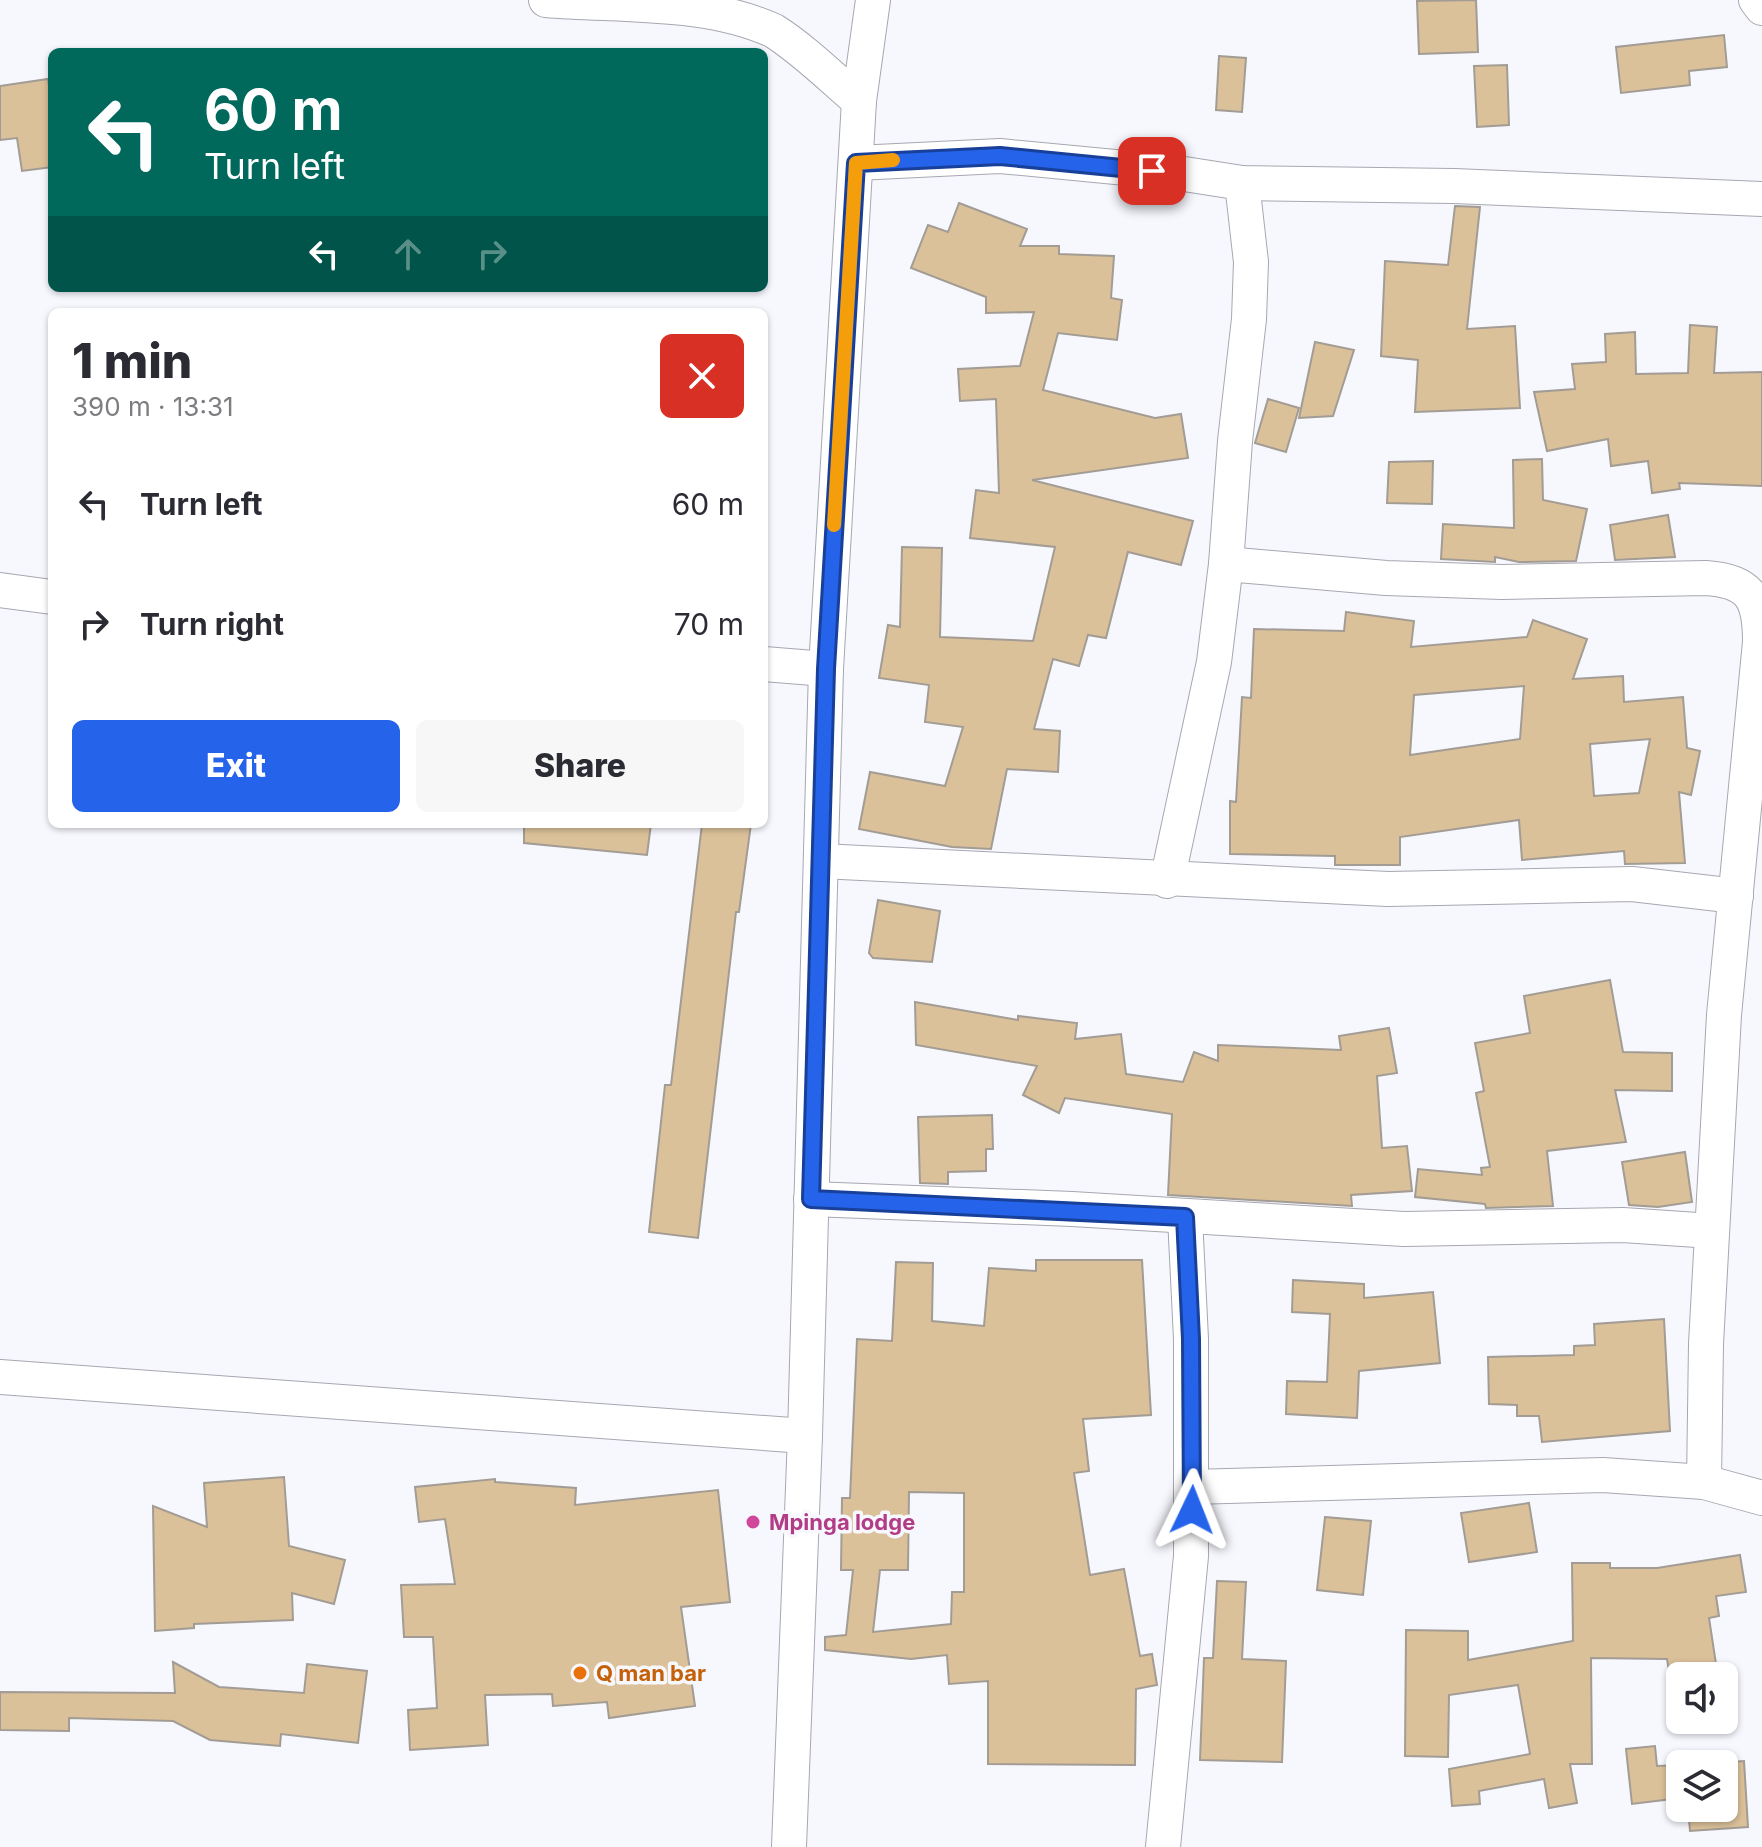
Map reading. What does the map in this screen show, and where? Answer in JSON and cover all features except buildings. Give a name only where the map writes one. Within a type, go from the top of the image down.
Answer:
[{"type":"street","points":[[546,0],[709,5],[774,31],[859,101]]},
{"type":"street","points":[[789,1847],[805,1436],[826,669],[859,101],[873,0]]},
{"type":"street","points":[[1756,0],[1762,8]]},
{"type":"street","points":[[856,163],[1000,156],[1178,173],[1242,183],[1454,186],[1762,199]]},
{"type":"street","points":[[1167,881],[1214,662],[1226,564],[1235,441],[1249,319],[1251,262],[1242,183]]},
{"type":"street","points":[[1226,564],[1386,578],[1502,582],[1706,578],[1736,583],[1759,603],[1760,642],[1724,1015],[1712,1231],[1704,1482]]},
{"type":"street","points":[[0,590],[48,596]]},
{"type":"street","points":[[768,664],[826,669]]},
{"type":"street","points":[[821,861],[1167,881],[1388,889],[1602,883],[1736,896]]},
{"type":"street","points":[[811,1199],[1404,1229],[1623,1225],[1712,1231]]},
{"type":"street","points":[[1163,1847],[1191,1556],[1191,1339],[1185,1217]]},
{"type":"street","points":[[0,1377],[805,1436]]},
{"type":"street","points":[[1192,1487],[1603,1475],[1704,1482],[1762,1498]]},
{"type":"slow traffic","points":[[834,525],[856,163],[893,160]]},
{"type":"place","name":"Mpinga lodge","points":[[753,1522]]},
{"type":"place","name":"Q man bar","points":[[580,1673]]},
{"type":"route","points":[[1152,171],[1000,156],[856,163],[826,669],[811,1199],[1072,1209],[1185,1217],[1191,1339],[1192,1510]]}]
